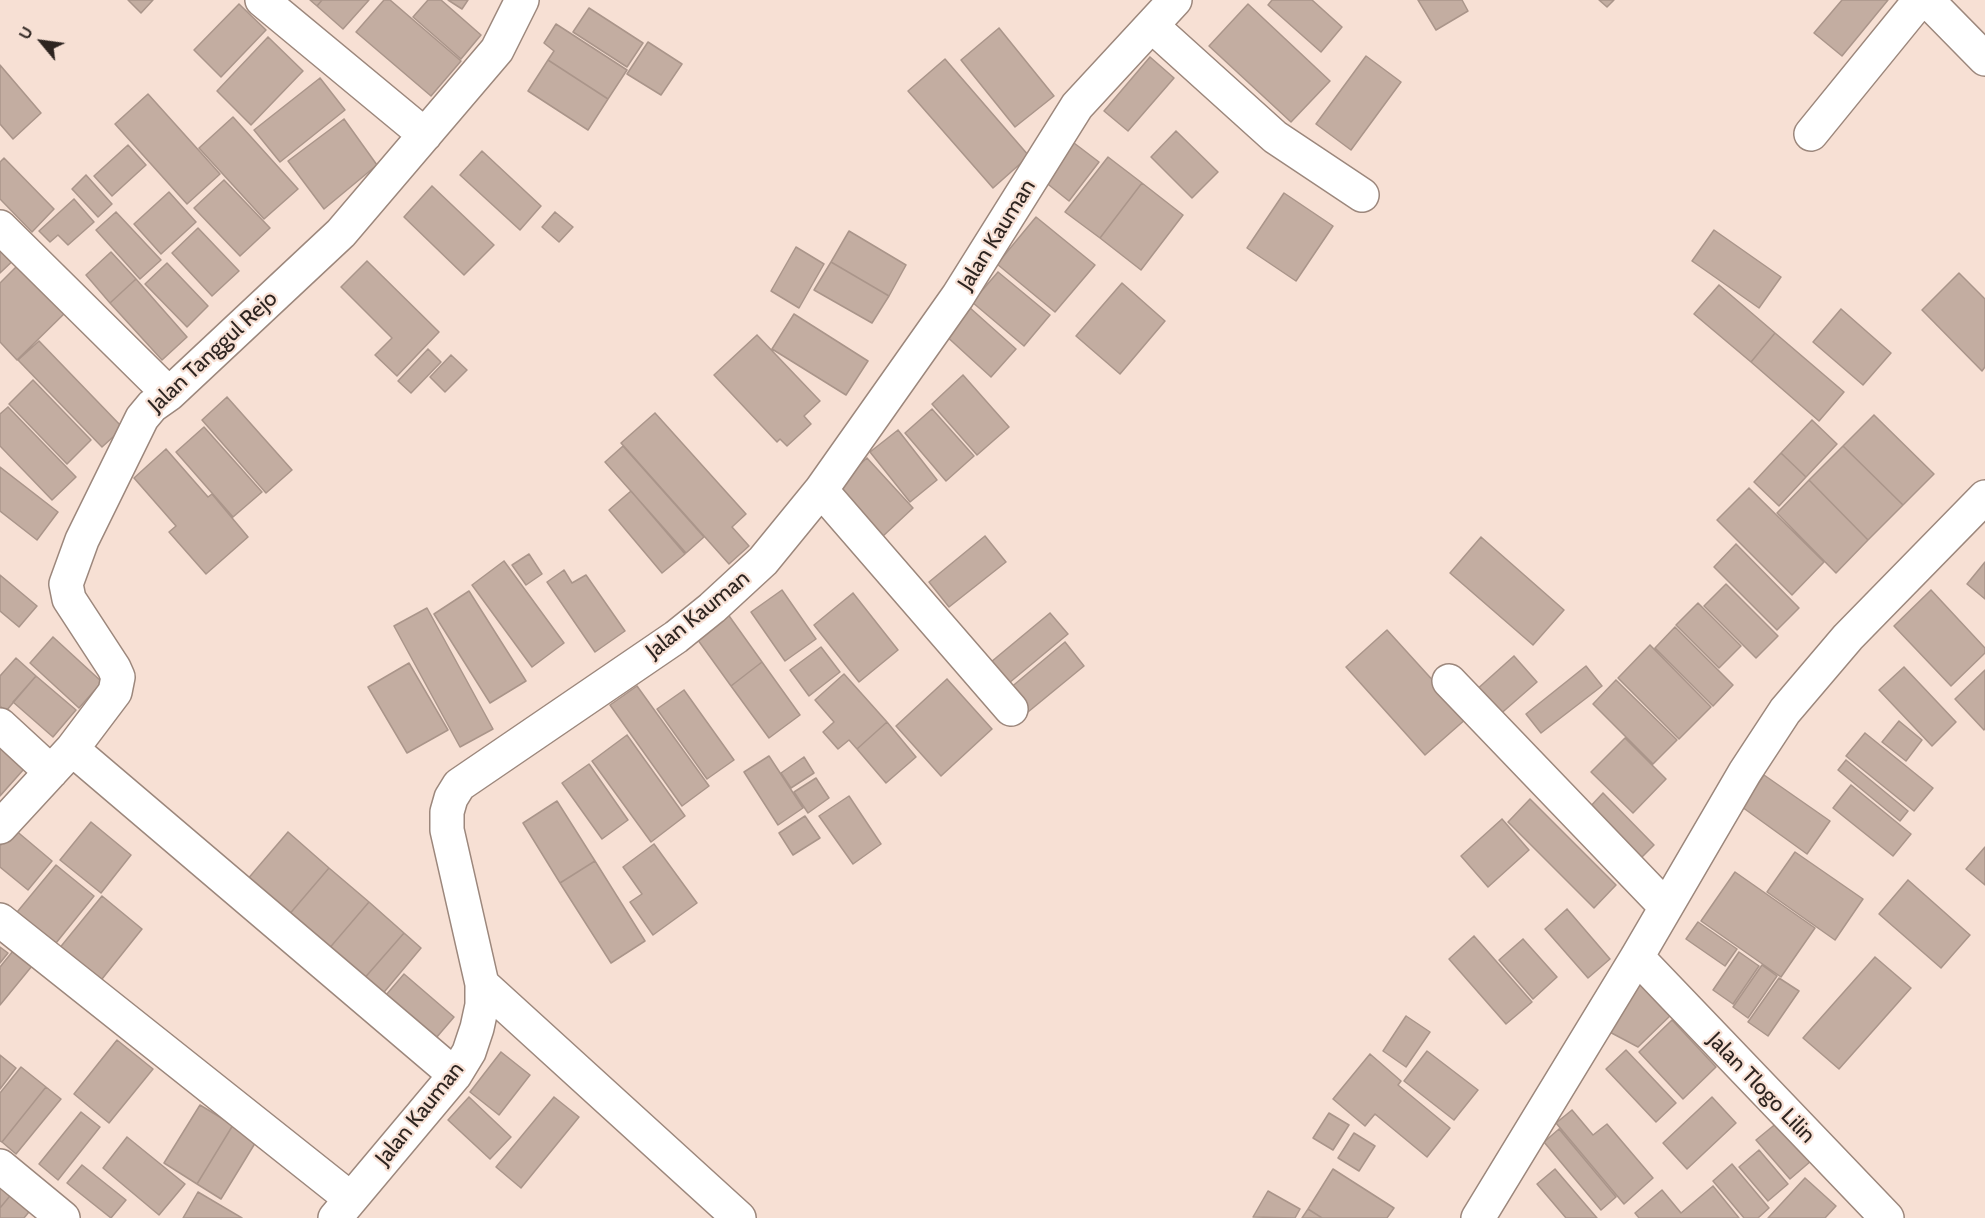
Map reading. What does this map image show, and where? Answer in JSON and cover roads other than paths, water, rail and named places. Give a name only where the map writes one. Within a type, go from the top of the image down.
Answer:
[{"type":"street","points":[[261,0],[425,135]]},
{"type":"street","name":"Jalan Tanggul Rejo","points":[[0,827],[62,760],[115,692],[118,677],[114,668],[69,599],[66,584],[82,540],[142,418],[152,406],[169,394],[341,233],[497,50],[522,0]]},
{"type":"street","name":"Jalan Kauman","points":[[343,1209],[455,1075],[469,1052],[477,1028],[482,1005],[482,984],[447,830],[447,812],[451,798],[459,785],[676,637],[764,561],[821,490],[958,296],[1077,106],[1175,0]]},
{"type":"street","points":[[1811,134],[1920,0]]},
{"type":"street","points":[[1927,0],[1985,59]]},
{"type":"street","points":[[1152,26],[1275,137],[1362,195]]},
{"type":"street","points":[[0,227],[169,394]]},
{"type":"street","points":[[821,490],[1011,709]]},
{"type":"street","points":[[1478,1218],[1637,957],[1745,772],[1785,711],[1848,637],[1985,497]]},
{"type":"street","points":[[1449,681],[1666,907]]},
{"type":"street","points":[[0,725],[62,760],[455,1075]]},
{"type":"street","points":[[0,920],[343,1209]]},
{"type":"street","name":"Jalan Tlogo Lilin","points":[[1637,957],[1887,1218]]},
{"type":"street","points":[[482,984],[738,1218]]},
{"type":"street","points":[[0,1166],[63,1218]]}]
